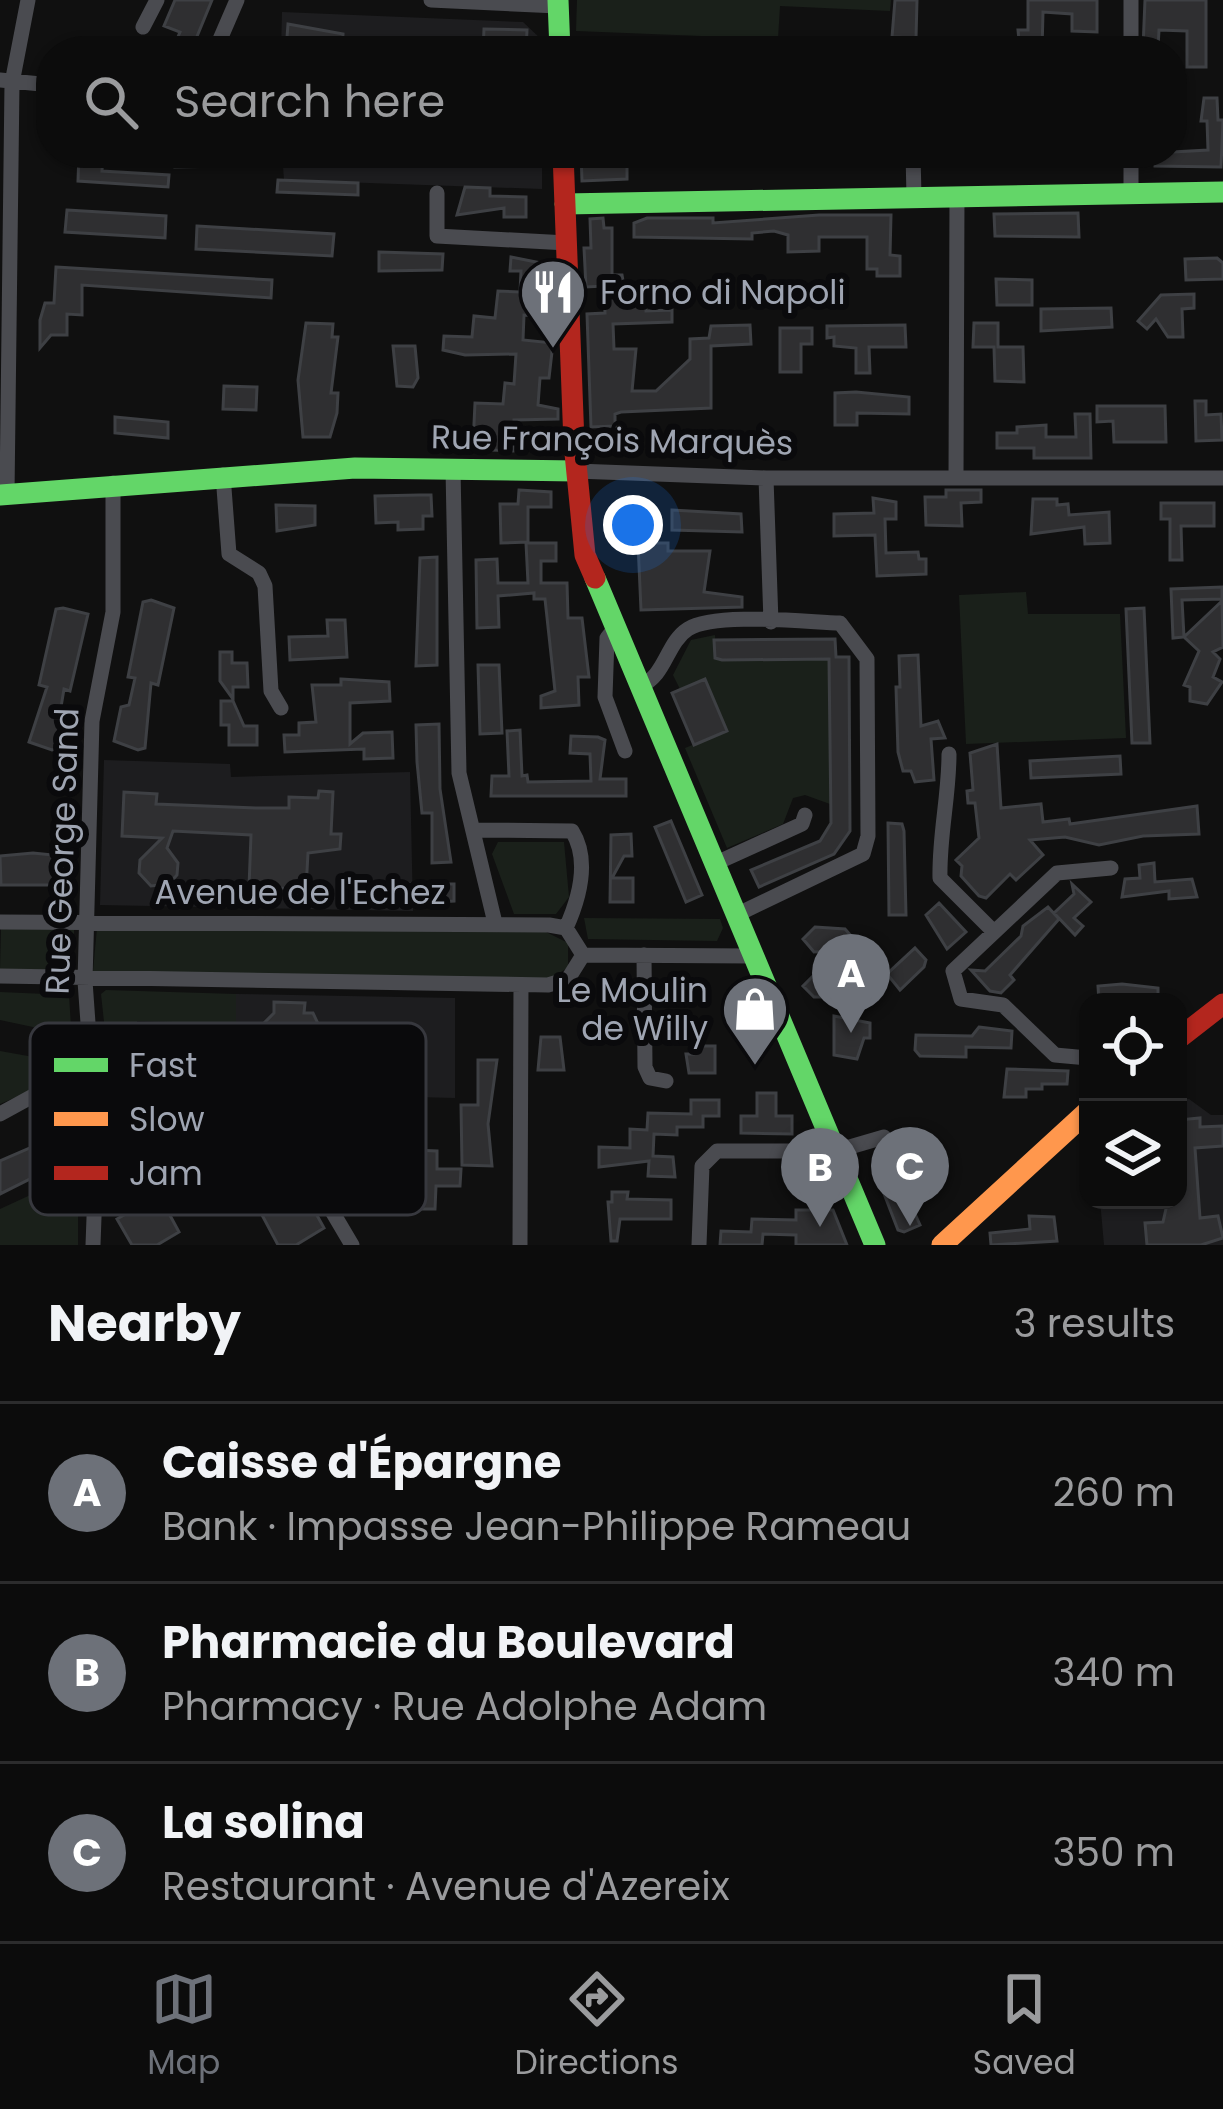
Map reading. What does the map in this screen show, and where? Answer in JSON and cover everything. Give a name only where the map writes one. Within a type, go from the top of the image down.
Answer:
[{"type":"street","points":[[4,494],[6,82],[28,0]]},
{"type":"street","points":[[143,27],[157,0]]},
{"type":"street","points":[[221,36],[237,0]]},
{"type":"street","points":[[431,0],[558,3],[559,36]]},
{"type":"street","points":[[1131,36],[1132,0]]},
{"type":"street","points":[[6,82],[36,84]]},
{"type":"street","points":[[564,168],[576,471],[585,555],[875,1245]]},
{"type":"street","points":[[913,168],[914,197]]},
{"type":"street","points":[[1131,168],[1131,194]]},
{"type":"street","points":[[566,204],[1223,192]]},
{"type":"street","points":[[437,193],[437,236],[567,243]]},
{"type":"street","points":[[956,476],[957,196]]},
{"type":"street","points":[[453,469],[459,773],[495,923]]},
{"type":"street","name":"Rue François Marquès","points":[[4,494],[224,475],[453,469],[766,478],[1223,478]]},
{"type":"street","points":[[224,475],[229,554],[259,572],[265,586],[271,691],[281,708]]},
{"type":"street","points":[[766,478],[771,622]]},
{"type":"street","name":"Rue George Sand","points":[[89,1023],[85,921],[92,721],[113,612],[113,483]]},
{"type":"street","points":[[640,686],[653,681],[685,630],[706,623],[840,623],[867,658],[868,836],[855,861],[736,915]]},
{"type":"street","points":[[614,629],[607,638],[605,697],[626,751]]},
{"type":"street","points":[[950,754],[950,812],[939,837],[940,878],[993,931]]},
{"type":"street","points":[[714,864],[802,824],[805,815]]},
{"type":"street","points":[[474,830],[572,832],[580,844],[580,898],[566,928],[583,956]]},
{"type":"street","points":[[1079,1057],[1055,1055],[1003,1005],[955,994],[953,971],[1057,873],[1112,868]]},
{"type":"street","name":"Avenue de l'Echez","points":[[0,922],[495,923],[566,928]]},
{"type":"street","points":[[0,976],[85,981],[559,984],[583,956],[754,956]]},
{"type":"street","points":[[644,956],[645,1067],[650,1078],[666,1081]]},
{"type":"street","points":[[520,1245],[521,985]]},
{"type":"street","points":[[1187,1032],[1223,1004]]},
{"type":"street","points":[[0,1114],[30,1098]]},
{"type":"street","points":[[942,1245],[1079,1119]]},
{"type":"street","points":[[700,1245],[703,1166],[717,1151],[836,1151],[884,1137]]},
{"type":"street","name":"Rue George Sand","points":[[93,1215],[93,1245]]},
{"type":"street","points":[[333,1215],[352,1245]]},
{"type":"shaded area","points":[[577,0],[891,0],[890,11],[780,6],[778,36],[576,31]]},
{"type":"shaded area","points":[[282,12],[523,22],[538,36],[281,36]]},
{"type":"shaded area","points":[[283,168],[542,168],[542,189],[284,180]]},
{"type":"shaded area","points":[[1026,592],[1028,614],[1120,614],[1126,738],[966,744],[959,595]]},
{"type":"shaded area","points":[[715,635],[716,658],[831,658],[830,804],[805,795],[793,798],[783,824],[727,848],[685,748],[727,731],[705,680],[680,689],[673,675],[691,640]]},
{"type":"shaded area","points":[[104,760],[230,764],[231,777],[410,772],[413,911],[100,905]]},
{"type":"shaded area","points":[[498,842],[564,842],[569,897],[556,914],[514,914],[492,854]]},
{"type":"shaded area","points":[[584,918],[720,919],[723,928],[717,941],[588,939]]},
{"type":"shaded area","points":[[97,928],[546,932],[568,943],[568,968],[546,980],[93,971]]},
{"type":"shaded area","points":[[1,929],[74,929],[74,973],[0,970]]},
{"type":"shaded area","points":[[106,990],[236,994],[236,1022],[104,1023],[101,994]]},
{"type":"shaded area","points":[[0,992],[69,995],[71,1023],[30,1026],[0,1020]]},
{"type":"shaded area","points":[[236,994],[455,998],[455,1098],[426,1097],[426,1023],[236,1022]]},
{"type":"shaded area","points":[[0,1051],[30,1056],[30,1091],[0,1104]]},
{"type":"shaded area","points":[[1187,1099],[1211,1115],[1223,1115],[1223,1245],[1104,1245],[1101,1209],[1187,1209]]},
{"type":"shaded area","points":[[30,1195],[30,1215],[78,1215],[78,1245],[0,1245],[0,1209]]},
{"type":"building","points":[[175,0],[212,0],[197,36],[178,36],[180,32],[164,26]]},
{"type":"building","points":[[895,0],[917,0],[916,36],[892,36]]},
{"type":"building","points":[[1028,0],[1097,0],[1097,32],[1072,31],[1072,14],[1043,12],[1042,36],[1019,36],[1018,30],[1028,30]]},
{"type":"building","points":[[1145,0],[1206,0],[1206,67],[1187,67],[1187,31],[1159,30],[1159,36],[1144,36]]},
{"type":"building","points":[[288,24],[343,34],[343,36],[287,36]]},
{"type":"building","points":[[484,29],[527,30],[527,36],[484,36]]},
{"type":"building","points":[[1204,98],[1217,98],[1218,120],[1223,120],[1221,167],[1187,166],[1187,151],[1208,150],[1207,121],[1201,121]]},
{"type":"building","points":[[78,168],[169,175],[168,187],[78,181]]},
{"type":"building","points":[[582,168],[627,168],[627,179],[582,181]]},
{"type":"building","points":[[278,180],[358,183],[358,195],[277,192]]},
{"type":"building","points":[[465,187],[490,188],[490,196],[526,197],[526,217],[504,217],[504,208],[457,215]]},
{"type":"building","points":[[67,210],[166,216],[165,238],[65,232]]},
{"type":"building","points":[[1078,213],[1079,237],[995,236],[994,214]]},
{"type":"building","points":[[891,215],[890,255],[900,256],[900,276],[877,276],[877,269],[867,269],[867,237],[819,237],[819,251],[788,252],[788,235],[774,231],[752,233],[752,239],[634,237],[634,223],[647,218],[713,218],[713,223]]},
{"type":"building","points":[[603,218],[604,228],[612,228],[612,275],[622,275],[625,292],[645,291],[646,311],[672,310],[672,322],[613,324],[614,349],[636,349],[632,391],[656,391],[690,359],[690,339],[709,338],[711,326],[750,325],[751,344],[711,346],[711,408],[621,412],[615,414],[615,426],[591,427],[587,314],[605,313],[604,286],[586,287],[584,248],[591,248],[590,219]]},
{"type":"building","points":[[197,226],[334,234],[332,256],[196,249]]},
{"type":"building","points":[[379,252],[443,254],[442,270],[379,271]]},
{"type":"building","points":[[511,257],[541,263],[540,316],[524,315],[523,340],[553,343],[549,378],[540,378],[538,405],[558,409],[558,419],[514,420],[513,451],[473,445],[475,403],[503,404],[505,383],[514,384],[516,354],[465,355],[443,350],[444,336],[472,337],[474,316],[495,318],[498,291],[520,292],[521,271],[510,271]]},
{"type":"building","points":[[1217,258],[1223,263],[1223,279],[1186,280],[1185,259]]},
{"type":"building","points":[[56,267],[272,280],[271,298],[82,285],[82,315],[67,314],[67,335],[51,335],[40,348],[40,320],[45,303],[54,303]]},
{"type":"building","points":[[996,279],[1032,280],[1032,305],[997,305]]},
{"type":"building","points":[[1194,294],[1194,308],[1182,309],[1183,337],[1168,337],[1156,319],[1147,329],[1138,321],[1161,295]]},
{"type":"building","points":[[1111,308],[1112,327],[1041,331],[1041,309]]},
{"type":"building","points":[[306,323],[333,324],[332,337],[338,337],[331,393],[338,393],[337,413],[330,437],[303,437],[298,380]]},
{"type":"building","points":[[974,323],[998,323],[998,347],[1023,347],[1024,382],[995,381],[994,347],[973,347]]},
{"type":"building","points":[[905,325],[906,347],[869,347],[870,373],[856,373],[856,348],[834,346],[834,337],[827,338],[827,326]]},
{"type":"building","points":[[780,328],[812,328],[812,344],[801,344],[801,372],[780,372]]},
{"type":"building","points":[[393,346],[415,346],[418,378],[413,387],[397,386]]},
{"type":"building","points":[[224,386],[257,387],[256,410],[223,409]]},
{"type":"building","points":[[835,393],[909,397],[909,414],[857,413],[857,425],[835,425]]},
{"type":"building","points":[[1195,401],[1206,401],[1206,415],[1221,414],[1222,440],[1196,441]]},
{"type":"building","points":[[1097,406],[1165,406],[1166,442],[1114,442],[1113,421],[1097,422]]},
{"type":"building","points":[[1075,414],[1090,414],[1091,458],[1034,458],[1034,448],[997,448],[997,433],[1017,433],[1017,427],[1046,425],[1046,437],[1076,437]]},
{"type":"building","points":[[115,417],[168,422],[168,438],[115,433]]},
{"type":"building","points":[[519,490],[551,492],[551,507],[528,507],[528,542],[501,543],[500,504],[518,504]]},
{"type":"building","points":[[946,490],[981,490],[981,502],[961,503],[962,526],[926,525],[925,497],[946,497]]},
{"type":"building","points":[[431,495],[432,516],[423,516],[423,529],[398,530],[398,522],[376,523],[375,496]]},
{"type":"building","points":[[873,498],[896,502],[896,519],[885,519],[886,553],[918,552],[919,559],[926,559],[926,574],[877,576],[875,535],[834,536],[834,514],[874,513]]},
{"type":"building","points":[[1033,499],[1057,499],[1057,505],[1068,504],[1069,515],[1109,512],[1110,543],[1085,544],[1084,527],[1031,534]]},
{"type":"building","points":[[1161,503],[1214,503],[1214,526],[1181,526],[1182,560],[1170,560],[1170,519],[1161,519]]},
{"type":"building","points":[[276,505],[315,506],[315,525],[277,531]]},
{"type":"building","points":[[672,510],[741,514],[742,532],[672,530]]},
{"type":"building","points":[[526,543],[556,543],[556,561],[541,561],[541,583],[567,583],[568,618],[582,618],[589,677],[578,677],[579,705],[541,708],[541,696],[555,691],[545,599],[534,599],[534,593],[498,596],[499,627],[477,628],[476,560],[497,559],[498,583],[528,583]]},
{"type":"building","points":[[638,543],[668,543],[668,551],[710,551],[704,592],[742,597],[742,607],[641,610]]},
{"type":"building","points":[[437,557],[437,665],[416,666],[420,558]]},
{"type":"building","points":[[1222,587],[1222,599],[1182,600],[1184,637],[1173,638],[1171,589]]},
{"type":"building","points":[[1222,601],[1223,647],[1213,652],[1220,659],[1213,677],[1222,682],[1207,704],[1190,701],[1190,687],[1184,685],[1199,651],[1184,637]]},
{"type":"building","points":[[143,602],[174,608],[158,685],[151,683],[145,748],[138,750],[114,741],[121,707],[129,705],[135,678],[128,677]]},
{"type":"building","points":[[1144,608],[1150,743],[1132,743],[1126,609]]},
{"type":"building","points":[[56,609],[88,614],[70,691],[64,689],[60,713],[67,715],[60,748],[52,750],[29,742],[47,687],[39,685]]},
{"type":"building","points":[[327,620],[345,620],[347,657],[290,660],[289,637],[328,636]]},
{"type":"building","points":[[835,639],[836,657],[849,657],[850,831],[834,854],[759,887],[751,870],[820,841],[831,823],[829,659],[722,660],[715,658],[714,640]]},
{"type":"building","points":[[220,652],[232,652],[232,663],[247,663],[248,687],[233,687],[233,699],[220,681]]},
{"type":"building","points":[[918,655],[921,726],[938,721],[945,738],[931,739],[934,780],[915,782],[911,771],[903,771],[898,752],[896,687],[900,687],[899,656]]},
{"type":"building","points":[[478,665],[499,665],[502,733],[480,734]]},
{"type":"building","points":[[341,679],[389,682],[390,701],[350,703],[350,744],[363,733],[392,732],[393,758],[364,759],[364,749],[285,752],[284,735],[299,735],[299,723],[316,722],[312,685],[341,685]]},
{"type":"building","points":[[705,679],[727,731],[694,745],[672,693]]},
{"type":"building","points":[[221,701],[233,701],[244,726],[257,726],[257,745],[229,745],[229,725],[221,725]]},
{"type":"building","points":[[439,724],[440,789],[451,862],[432,863],[432,813],[422,813],[416,725]]},
{"type":"building","points":[[520,730],[522,776],[527,775],[528,782],[591,781],[590,754],[570,753],[571,736],[598,737],[605,740],[600,779],[626,779],[626,796],[491,796],[492,776],[509,776],[507,731]]},
{"type":"building","points":[[997,744],[1001,808],[1041,804],[1043,822],[1069,819],[1070,824],[1197,806],[1199,834],[1143,836],[1099,845],[1065,837],[1030,840],[1043,855],[1016,880],[1010,874],[986,898],[979,896],[961,876],[962,866],[956,860],[979,838],[975,803],[968,803],[967,791],[973,790],[970,753]]},
{"type":"building","points":[[1120,756],[1121,774],[1031,778],[1030,761]]},
{"type":"building","points":[[319,791],[333,792],[331,834],[341,834],[340,849],[308,853],[306,889],[249,887],[251,835],[173,831],[167,848],[178,863],[177,875],[169,884],[151,886],[139,873],[140,860],[162,838],[122,836],[124,792],[157,794],[156,804],[289,808],[289,797],[318,798]]},
{"type":"building","points":[[671,821],[702,895],[686,902],[655,827]]},
{"type":"building","points":[[888,823],[902,824],[904,831],[906,915],[889,915]]},
{"type":"building","points":[[631,834],[632,856],[624,856],[612,878],[633,878],[633,902],[610,902],[611,835]]},
{"type":"building","points":[[0,856],[63,856],[61,885],[1,885]]},
{"type":"building","points":[[1154,863],[1155,882],[1192,879],[1197,897],[1169,899],[1169,891],[1122,897],[1125,879],[1140,878],[1139,865]]},
{"type":"building","points":[[398,884],[454,884],[454,901],[399,904]]},
{"type":"building","points":[[1072,884],[1091,902],[1074,918],[1083,926],[1075,935],[1054,913],[1074,894]]},
{"type":"building","points":[[939,903],[966,932],[947,949],[926,915]]},
{"type":"building","points":[[1048,907],[1059,919],[1010,975],[1014,980],[1001,993],[990,991],[971,970],[985,971],[1021,936],[1023,926]]},
{"type":"building","points":[[815,927],[845,929],[860,946],[860,969],[837,997],[814,997],[803,986],[815,974],[837,974],[836,951],[814,952],[803,939]]},
{"type":"building","points":[[915,948],[926,960],[924,967],[900,990],[887,974]]},
{"type":"building","points":[[1098,986],[1158,988],[1158,993],[1098,993]]},
{"type":"building","points":[[274,1002],[305,1003],[304,1013],[313,1013],[318,1023],[264,1023],[274,1013]]},
{"type":"building","points":[[834,1016],[870,1023],[870,1038],[864,1038],[857,1059],[834,1055]]},
{"type":"building","points":[[979,1027],[1012,1031],[1011,1048],[966,1047],[966,1057],[920,1056],[915,1050],[916,1035],[972,1036]]},
{"type":"building","points":[[541,1037],[560,1037],[564,1070],[538,1070]]},
{"type":"building","points":[[692,1046],[715,1046],[715,1073],[689,1073],[686,1054],[693,1054]]},
{"type":"building","points":[[478,1060],[497,1060],[488,1124],[492,1166],[462,1165],[461,1105],[478,1105]]},
{"type":"building","points":[[1007,1069],[1068,1071],[1067,1084],[1042,1084],[1042,1089],[1026,1089],[1026,1097],[1004,1097]]},
{"type":"building","points":[[757,1093],[776,1093],[776,1116],[792,1116],[792,1134],[741,1133],[741,1116],[757,1116]]},
{"type":"building","points":[[691,1100],[719,1100],[719,1116],[703,1116],[703,1127],[677,1127],[677,1135],[654,1134],[653,1156],[673,1157],[675,1177],[648,1176],[649,1161],[599,1167],[599,1147],[630,1148],[630,1129],[647,1130],[648,1113],[691,1114]]},
{"type":"building","points":[[1200,1118],[1200,1127],[1223,1126],[1223,1146],[1195,1148],[1200,1218],[1218,1216],[1223,1238],[1201,1245],[1147,1245],[1145,1223],[1163,1222],[1166,1209],[1187,1209],[1187,1119]]},
{"type":"building","points":[[30,1148],[30,1179],[0,1194],[0,1161]]},
{"type":"building","points":[[426,1151],[437,1151],[437,1169],[461,1169],[460,1186],[436,1186],[435,1209],[426,1209]]},
{"type":"building","points":[[889,1156],[920,1225],[904,1232],[898,1230],[873,1165]]},
{"type":"building","points":[[612,1192],[628,1192],[627,1199],[671,1200],[671,1219],[620,1219],[617,1241],[611,1241],[608,1202],[612,1202]]},
{"type":"building","points":[[796,1210],[833,1210],[847,1245],[796,1245],[796,1235],[763,1234],[762,1245],[720,1245],[721,1231],[751,1232],[752,1219],[796,1220]]},
{"type":"building","points":[[170,1215],[179,1232],[157,1245],[132,1245],[117,1219]]},
{"type":"building","points":[[262,1215],[317,1215],[324,1228],[296,1245],[278,1245]]},
{"type":"building","points":[[1029,1216],[1054,1217],[1057,1241],[991,1245],[990,1233],[1030,1229]]},
{"type":"traffic: fast","points":[[558,0],[559,36]]},
{"type":"traffic: fast","points":[[565,204],[1223,192]]},
{"type":"traffic: fast","points":[[0,495],[355,468],[576,471]]},
{"type":"traffic: fast","points":[[595,578],[875,1245]]},
{"type":"traffic: slow","points":[[942,1245],[1079,1119]]},
{"type":"traffic: jam","points":[[564,168],[574,443],[585,555],[595,578]]},
{"type":"traffic: jam","points":[[1187,1032],[1223,1004]]},
{"type":"place","name":"Forno di Napoli","points":[[553,351]]},
{"type":"place","name":"Caisse d'Épargne","points":[[851,1033]]},
{"type":"place","name":"Le Moulin de Willy","points":[[755,1068]]},
{"type":"place","name":"La solina","points":[[910,1226]]},
{"type":"place","name":"Pharmacie du Boulevard","points":[[820,1227]]}]
